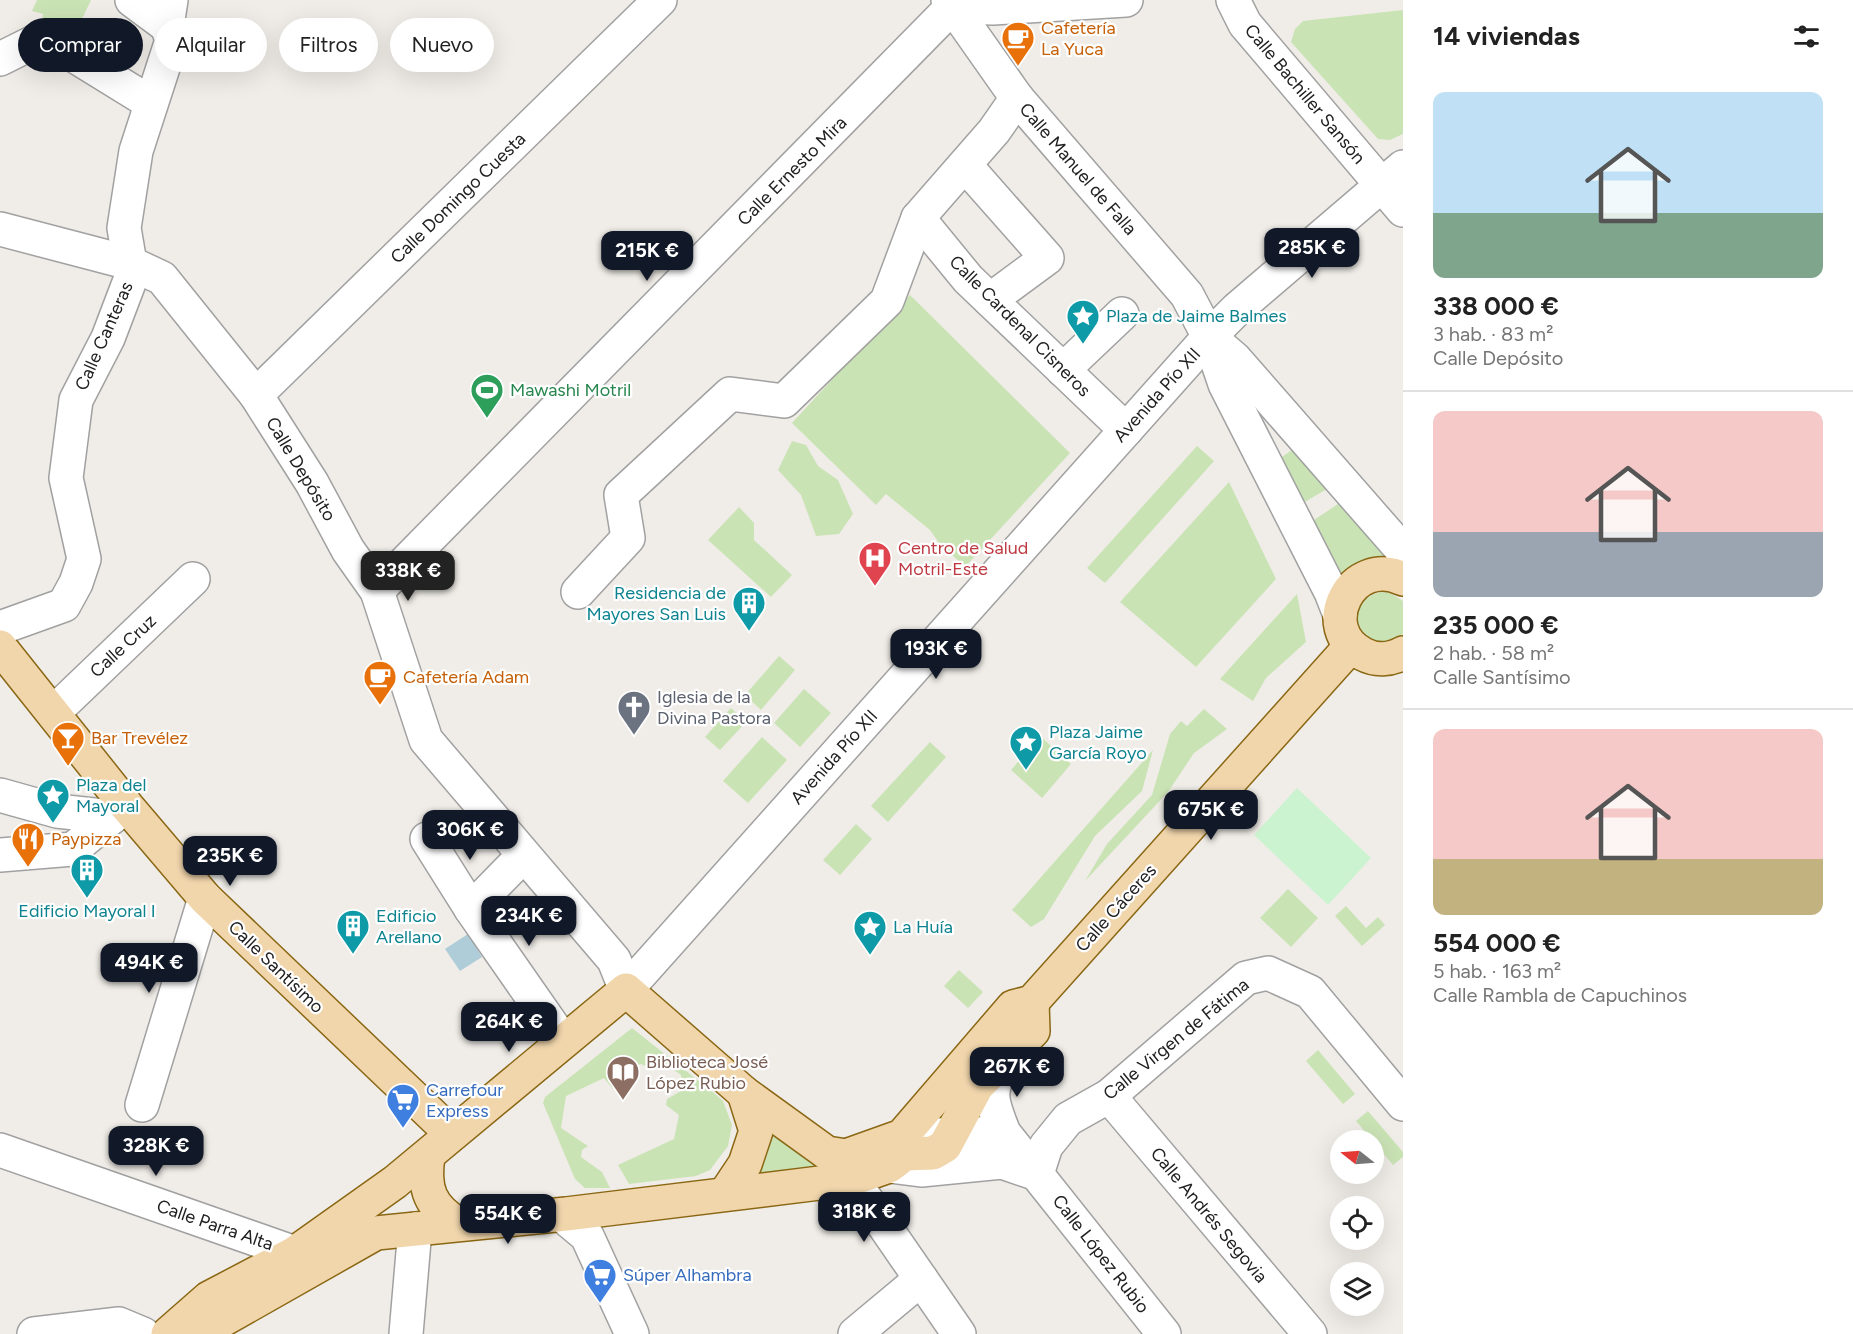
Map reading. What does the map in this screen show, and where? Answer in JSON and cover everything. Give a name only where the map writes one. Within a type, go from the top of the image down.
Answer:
[{"type":"main road","points":[[1400,657],[1370,657],[1351,646],[1342,630],[1340,615],[1348,591],[1358,582],[1382,573],[1403,579]]},
{"type":"main road","name":"Calle Cáceres","points":[[902,1136],[1013,1007],[1032,1002],[1351,646]]},
{"type":"main road","name":"Calle Santísimo","points":[[0,647],[53,713],[118,810],[205,898],[452,1134]]},
{"type":"main road","points":[[175,1328],[209,1298],[295,1253],[428,1156],[626,990],[744,1093],[827,1152],[846,1156],[902,1136]]},
{"type":"main road","name":"Calle López Rubio","points":[[175,1328],[219,1322],[376,1233],[852,1179],[889,1166],[905,1154],[933,1153],[945,1146],[977,1086],[1033,1031],[1032,1002]]},
{"type":"main road","points":[[725,1194],[745,1164],[756,1131],[744,1093]]},
{"type":"main road","points":[[428,1156],[425,1177],[429,1193],[441,1214],[459,1224]]},
{"type":"street","points":[[132,0],[169,13]]},
{"type":"street","name":"Calle Domingo Cuesta","points":[[256,395],[660,0]]},
{"type":"street","points":[[950,3],[1126,0]]},
{"type":"street","name":"Calle Bachiller Sansón","points":[[1233,0],[1245,24],[1392,176],[1403,210]]},
{"type":"street","name":"Calle Manuel de Falla","points":[[950,3],[1017,98],[1187,295],[1209,337],[1225,384],[1331,592],[1340,615]]},
{"type":"street","name":"Calle Ernesto Mira","points":[[377,591],[950,3]]},
{"type":"street","name":"Calle Canteras","points":[[0,628],[64,605],[76,583],[84,559],[66,478],[76,400],[108,338],[132,275],[124,228],[136,150],[172,40],[169,13]]},
{"type":"street","points":[[0,59],[44,37],[152,103]]},
{"type":"street","points":[[578,592],[628,538],[621,495],[730,394],[784,401],[887,301],[918,218],[965,165],[1017,98]]},
{"type":"street","points":[[965,165],[1047,258],[990,300]]},
{"type":"street","name":"Avenida Pío XII","points":[[626,990],[1209,337],[1237,309],[1392,176]]},
{"type":"street","name":"Calle Cardenal Cisneros","points":[[918,218],[968,279],[1126,430]]},
{"type":"street","name":"Calle Depósito","points":[[0,229],[130,264],[162,278],[256,395],[312,483],[348,550],[377,591],[426,740],[614,960],[626,990]]},
{"type":"street","points":[[1063,370],[1122,314]]},
{"type":"street","name":"Calle Manuel de Falla","points":[[1209,337],[1235,359],[1402,550],[1403,558]]},
{"type":"street","name":"Calle Cruz","points":[[53,713],[194,579]]},
{"type":"street","points":[[0,795],[57,811],[118,810]]},
{"type":"street","points":[[0,855],[73,849],[118,810]]},
{"type":"street","points":[[426,839],[471,909],[563,1041]]},
{"type":"street","points":[[471,909],[524,856]]},
{"type":"street","points":[[142,1105],[205,898]]},
{"type":"street","name":"Calle Virgen de Fátima","points":[[1037,1174],[1046,1146],[1068,1119],[1108,1096],[1246,978],[1268,973],[1310,992],[1403,1104]]},
{"type":"street","name":"Calle López Rubio","points":[[1005,1060],[993,1083],[991,1101],[1004,1133],[1164,1334]]},
{"type":"street","name":"Calle Andrés Segovia","points":[[1108,1096],[1310,1334]]},
{"type":"street","points":[[902,1136],[1004,1133]]},
{"type":"street","name":"Calle Parra Alta","points":[[0,1150],[295,1253]]},
{"type":"street","points":[[889,1166],[921,1170],[1002,1162],[1037,1174]]},
{"type":"street","points":[[852,1179],[959,1334]]},
{"type":"street","points":[[569,1221],[587,1236],[632,1334]]},
{"type":"street","points":[[406,1334],[415,1229]]},
{"type":"street","points":[[855,1334],[921,1279]]},
{"type":"street","points":[[33,1334],[119,1324],[143,1334]]},
{"type":"green space","points":[[37,0],[91,0],[82,18],[42,18],[43,14],[32,11]]},
{"type":"green space","points":[[1403,10],[1403,134],[1390,140],[1378,139],[1291,42],[1295,29],[1303,21]]},
{"type":"green space","points":[[910,295],[1070,453],[965,567],[939,543],[930,530],[886,494],[876,505],[792,423]]},
{"type":"green space","points":[[792,441],[806,445],[818,466],[838,480],[853,514],[839,534],[816,536],[801,495],[778,470]]},
{"type":"green space","points":[[1303,442],[1339,482],[1291,510],[1268,467]]},
{"type":"green space","points":[[1197,446],[1214,461],[1105,583],[1087,568]]},
{"type":"green space","points":[[1229,482],[1276,579],[1196,667],[1120,602]]},
{"type":"green space","points":[[1350,496],[1397,551],[1346,587],[1302,528]]},
{"type":"green space","points":[[739,507],[754,523],[754,540],[792,575],[771,597],[708,540]]},
{"type":"green space","points":[[1381,592],[1390,593],[1403,601],[1403,634],[1390,642],[1378,642],[1368,638],[1361,629],[1358,619],[1359,608],[1367,598]]},
{"type":"green space","points":[[1297,594],[1306,642],[1266,678],[1253,701],[1220,679]]},
{"type":"green space","points":[[779,656],[795,670],[761,710],[745,695]]},
{"type":"green space","points":[[804,689],[831,713],[800,747],[774,723]]},
{"type":"green space","points":[[731,708],[746,722],[720,750],[705,737]]},
{"type":"green space","points":[[1204,709],[1227,729],[1194,753],[1168,792],[1085,881],[1107,844],[1152,795],[1170,734],[1181,721],[1187,726]]},
{"type":"green space","points":[[1040,736],[1071,764],[1042,798],[1011,770]]},
{"type":"green space","points":[[762,737],[787,760],[748,803],[723,781]]},
{"type":"green space","points":[[930,742],[946,757],[888,822],[871,806]]},
{"type":"green space","points":[[1153,750],[1142,791],[1095,836],[1044,919],[1031,927],[1012,910]]},
{"type":"green space","points":[[1297,788],[1371,858],[1328,905],[1254,835]]},
{"type":"green space","points":[[856,824],[872,839],[840,875],[823,860]]},
{"type":"green space","points":[[1288,889],[1318,918],[1291,947],[1260,918]]},
{"type":"green space","points":[[1346,906],[1366,928],[1378,917],[1385,925],[1362,946],[1335,916]]},
{"type":"green space","points":[[959,970],[983,992],[968,1008],[944,986]]},
{"type":"green space","points":[[632,1028],[723,1101],[732,1125],[728,1146],[710,1170],[696,1176],[629,1184],[618,1165],[674,1139],[679,1115],[666,1105],[667,1099],[681,1091],[681,1075],[667,1065],[654,1070],[641,1064],[625,1070],[623,1083],[613,1089],[604,1078],[566,1096],[561,1128],[588,1146],[582,1150],[581,1157],[602,1172],[610,1188],[585,1188],[575,1179],[543,1103],[545,1097]]},
{"type":"green space","points":[[1318,1050],[1355,1094],[1343,1104],[1306,1061]]},
{"type":"green space","points":[[1368,1111],[1403,1152],[1403,1157],[1393,1165],[1384,1154],[1384,1130],[1364,1130],[1356,1121]]},
{"type":"green space","points":[[765,1123],[831,1166],[755,1178],[768,1152],[769,1139]]},
{"type":"water","points":[[468,934],[482,957],[460,971],[445,949]]},
{"type":"place","name":"Cafetería La Yuca","points":[[1018,67]]},
{"type":"place","name":"Plaza de Jaime Balmes","points":[[1083,345]]},
{"type":"place","name":"Mawashi Motril","points":[[487,419]]},
{"type":"place","name":"Centro de Salud Motril-Este","points":[[875,587]]},
{"type":"place","name":"Residencia de Mayores San Luis","points":[[749,632]]},
{"type":"place","name":"Cafetería Adam","points":[[380,706]]},
{"type":"place","name":"Iglesia de la Divina Pastora","points":[[634,736]]},
{"type":"place","name":"Bar Trevélez","points":[[68,767]]},
{"type":"place","name":"Plaza Jaime García Royo","points":[[1026,771]]},
{"type":"place","name":"Plaza del Mayoral","points":[[53,824]]},
{"type":"place","name":"Paypizza","points":[[28,868]]},
{"type":"place","name":"Edificio Mayoral I","points":[[87,899]]},
{"type":"place","name":"Edificio Arellano","points":[[353,955]]},
{"type":"place","name":"La Huía","points":[[870,956]]},
{"type":"place","name":"Biblioteca José López Rubio","points":[[623,1101]]},
{"type":"place","name":"Carrefour Express","points":[[403,1129]]},
{"type":"place","name":"Súper Alhambra","points":[[600,1304]]}]
